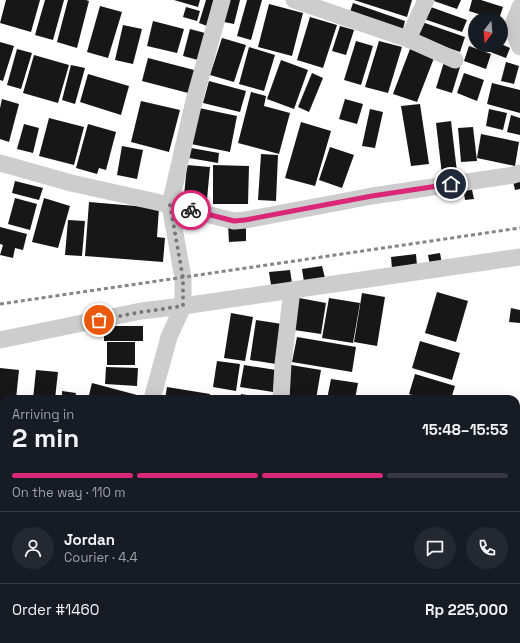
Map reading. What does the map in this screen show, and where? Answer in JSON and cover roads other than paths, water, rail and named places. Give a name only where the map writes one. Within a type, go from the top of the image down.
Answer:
[{"type":"street","points":[[153,395],[169,338],[183,306],[183,278],[170,205],[194,101],[222,0]]},
{"type":"street","points":[[294,0],[408,39],[455,60]]},
{"type":"street","points":[[408,39],[426,0]]},
{"type":"street","points":[[520,7],[513,24],[513,30],[520,47]]},
{"type":"street","points":[[0,163],[71,183],[234,221],[372,196],[520,173]]},
{"type":"street","points":[[0,340],[141,312],[520,257]]},
{"type":"street","points":[[281,395],[283,364],[292,290]]},
{"type":"railway","points":[[0,304],[520,228]]}]
